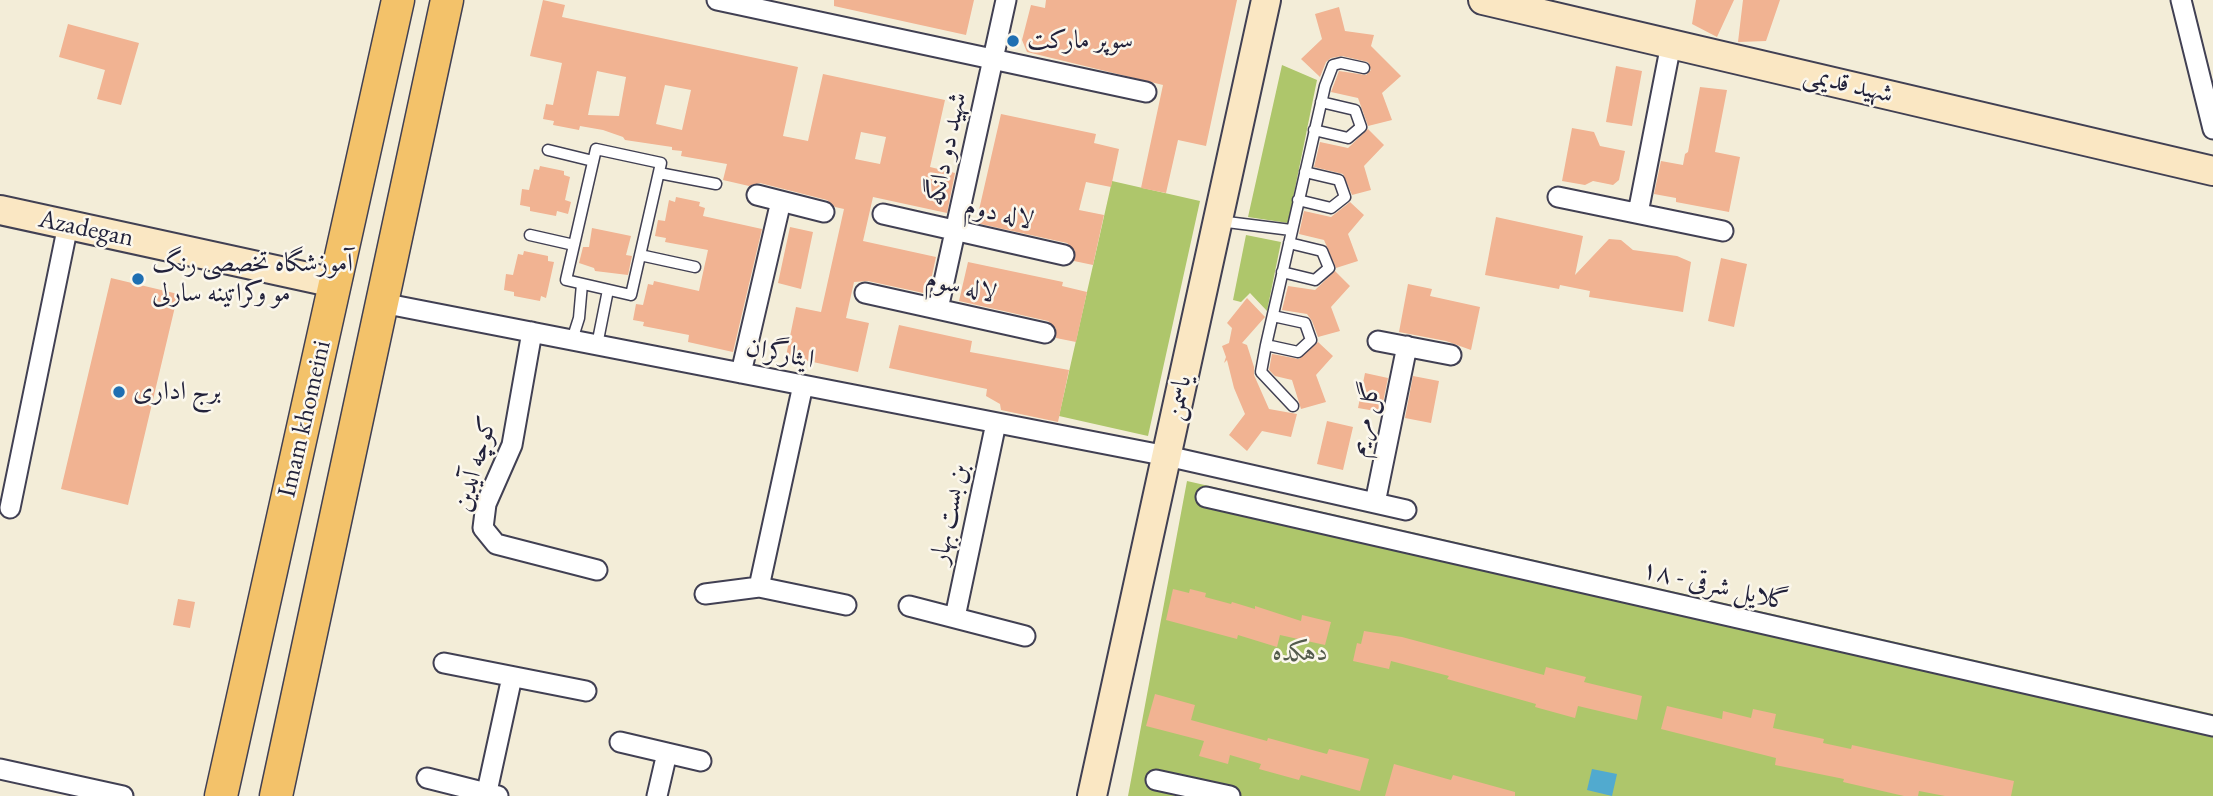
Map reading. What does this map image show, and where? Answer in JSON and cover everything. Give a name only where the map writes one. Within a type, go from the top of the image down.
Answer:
[{"type":"main road","name":"Imam khomeini","points":[[221,796],[398,0]]},
{"type":"main road","name":"Imam khomeini","points":[[276,796],[447,0]]},
{"type":"street","points":[[717,0],[1146,92]]},
{"type":"street","name":"شهید دو دانگه","points":[[938,309],[1006,0]]},
{"type":"street","name":"یاسمن","points":[[1092,796],[1266,0]]},
{"type":"street","name":"شهید قدیمی","points":[[1483,0],[2213,171]]},
{"type":"street","points":[[2181,0],[2213,129]]},
{"type":"street","points":[[1638,213],[1671,44]]},
{"type":"street","points":[[757,195],[824,212]]},
{"type":"street","points":[[1558,197],[1723,231]]},
{"type":"street","points":[[741,373],[781,201]]},
{"type":"street","name":"Azadegan","points":[[0,210],[335,283]]},
{"type":"street","name":"لاله دوم","points":[[883,214],[1064,255]]},
{"type":"street","points":[[10,508],[68,225]]},
{"type":"street","name":"لاله سوم","points":[[865,293],[1045,333]]},
{"type":"street","name":"ایثارگران","points":[[382,303],[1167,456],[1406,510]]},
{"type":"street","name":"کوچه آیدین","points":[[532,332],[512,444],[486,504],[483,528],[496,544],[597,570]]},
{"type":"street","points":[[1378,341],[1451,355]]},
{"type":"street","name":"گل مریم","points":[[1375,503],[1407,346]]},
{"type":"street","points":[[759,587],[803,385]]},
{"type":"street","name":"بن بست بهار","points":[[955,617],[996,423]]},
{"type":"street","name":"گلایل شرقی - ۱۸","points":[[1206,497],[2213,726]]},
{"type":"street","points":[[705,594],[759,587],[846,606]]},
{"type":"street","points":[[909,606],[1025,636]]},
{"type":"street","points":[[444,663],[586,691]]},
{"type":"street","points":[[427,778],[491,795],[512,677]]},
{"type":"street","points":[[620,742],[701,761]]},
{"type":"street","points":[[657,796],[667,753]]},
{"type":"street","points":[[0,769],[123,796]]},
{"type":"street","points":[[1156,780],[1230,796]]},
{"type":"lane","points":[[1293,406],[1261,372],[1266,345],[1314,130],[1334,65],[1341,63],[1364,68]]},
{"type":"lane","points":[[1314,130],[1348,138],[1361,127],[1355,110],[1321,102]]},
{"type":"lane","points":[[596,149],[661,163],[659,173],[631,295],[566,280],[596,149]]},
{"type":"lane","points":[[548,150],[593,161]]},
{"type":"lane","points":[[1298,200],[1331,208],[1345,197],[1339,180],[1305,172]]},
{"type":"lane","points":[[659,173],[716,184]]},
{"type":"lane","points":[[1218,220],[1291,230]]},
{"type":"lane","points":[[530,235],[573,246]]},
{"type":"lane","points":[[1282,272],[1315,280],[1329,268],[1322,251],[1289,243]]},
{"type":"lane","points":[[640,255],[695,267]]},
{"type":"lane","points":[[572,340],[579,318],[582,284]]},
{"type":"lane","points":[[597,345],[608,290]]},
{"type":"lane","points":[[1266,345],[1298,352],[1311,340],[1305,323],[1273,316]]},
{"type":"green space","points":[[1282,65],[1317,80],[1288,223],[1248,217]]},
{"type":"green space","points":[[1112,181],[1200,201],[1148,436],[1059,416]]},
{"type":"green space","points":[[1246,235],[1281,242],[1267,311],[1250,293],[1241,302],[1233,300]]},
{"type":"green space","name":"دهکده","points":[[1187,481],[2213,714],[2213,796],[1128,796]]},
{"type":"water","points":[[1592,769],[1617,774],[1612,796],[1587,790]]},
{"type":"building","points":[[543,0],[565,5],[562,17],[798,67],[783,136],[808,141],[823,74],[945,100],[930,167],[955,173],[947,213],[873,197],[863,241],[936,257],[928,294],[868,281],[854,282],[846,318],[869,323],[858,372],[786,356],[796,307],[821,312],[844,209],[835,207],[827,200],[760,183],[749,186],[723,180],[727,164],[681,156],[682,151],[672,150],[672,147],[625,140],[603,130],[580,126],[579,130],[553,125],[554,121],[543,119],[546,104],[553,105],[562,63],[530,56]],"holes":[[[597,71],[626,77],[619,116],[588,115]],[[665,85],[691,90],[682,130],[656,124]],[[861,132],[886,137],[880,164],[855,159]]]},
{"type":"building","points":[[834,0],[974,0],[966,35],[834,6]]},
{"type":"building","points":[[1046,0],[1237,0],[1206,146],[1178,140],[1166,193],[1141,188],[1163,85],[1027,52],[1022,40],[1031,5],[1045,8]]},
{"type":"building","points":[[1696,0],[1734,0],[1717,37],[1692,24]]},
{"type":"building","points":[[1743,0],[1780,0],[1766,41],[1738,42]]},
{"type":"building","points":[[1339,7],[1345,31],[1374,35],[1371,46],[1401,76],[1382,93],[1392,120],[1368,126],[1358,98],[1331,92],[1339,71],[1366,75],[1371,70],[1368,62],[1342,56],[1331,58],[1326,62],[1320,77],[1301,59],[1322,39],[1315,14]]},
{"type":"building","points":[[68,24],[139,43],[121,105],[97,99],[105,70],[59,57]]},
{"type":"building","points":[[1616,66],[1642,71],[1632,126],[1606,122]]},
{"type":"building","points":[[1700,87],[1727,90],[1715,152],[1740,157],[1729,212],[1676,202],[1676,198],[1654,194],[1661,161],[1683,165],[1688,152]]},
{"type":"building","points":[[1001,114],[1096,134],[1094,143],[1119,149],[1111,187],[1086,182],[1079,210],[1104,215],[1093,265],[1074,261],[1075,251],[1067,243],[976,223]]},
{"type":"building","points":[[1572,128],[1594,132],[1600,146],[1625,151],[1619,180],[1613,185],[1593,181],[1585,185],[1562,181]]},
{"type":"building","points":[[1368,129],[1384,145],[1364,166],[1371,190],[1352,195],[1343,174],[1314,167],[1320,142],[1348,148]]},
{"type":"building","points":[[540,166],[564,171],[564,175],[570,177],[565,200],[571,202],[568,214],[557,211],[556,216],[530,211],[530,207],[520,205],[522,189],[529,190],[534,169],[539,170]]},
{"type":"building","points":[[676,197],[700,202],[699,206],[705,208],[703,216],[762,229],[733,352],[688,342],[689,335],[643,326],[644,322],[633,320],[636,304],[643,305],[648,284],[653,285],[654,281],[699,291],[708,250],[665,242],[666,238],[655,236],[658,220],[665,221],[669,200],[675,202]]},
{"type":"building","points":[[1350,202],[1364,215],[1348,234],[1358,261],[1336,268],[1324,240],[1299,234],[1304,211],[1331,217]]},
{"type":"building","points":[[1496,217],[1583,236],[1575,275],[1609,239],[1621,240],[1633,250],[1677,256],[1691,262],[1683,312],[1589,297],[1590,291],[1560,285],[1559,289],[1485,275]]},
{"type":"building","points":[[790,227],[813,232],[801,289],[778,283]]},
{"type":"building","points":[[592,228],[631,236],[626,255],[632,256],[628,275],[595,271],[594,268],[579,263],[583,247],[589,247]]},
{"type":"building","points":[[524,251],[548,256],[548,261],[554,262],[546,298],[541,296],[540,301],[514,296],[514,292],[504,290],[506,274],[513,275],[518,254],[523,255]]},
{"type":"building","points":[[1721,258],[1747,264],[1734,327],[1708,321]]},
{"type":"building","points":[[968,262],[1063,282],[1062,286],[1087,292],[1076,342],[1056,338],[1056,329],[1048,321],[959,301]]},
{"type":"building","points":[[1335,271],[1350,286],[1331,307],[1340,331],[1318,337],[1307,314],[1282,310],[1288,286],[1315,290]]},
{"type":"building","name":"برج اداری","points":[[111,278],[178,294],[128,505],[61,489]]},
{"type":"building","points":[[1408,284],[1432,289],[1430,296],[1480,307],[1471,350],[1446,341],[1399,332]]},
{"type":"building","points":[[1247,298],[1265,317],[1242,343],[1247,345],[1254,375],[1269,409],[1297,414],[1291,437],[1262,431],[1247,451],[1229,435],[1245,414],[1234,388],[1227,360],[1224,363],[1226,357],[1222,346],[1229,343],[1232,328],[1227,323]]},
{"type":"building","points":[[899,325],[972,341],[970,352],[1069,370],[1058,422],[1001,410],[1000,404],[986,396],[987,389],[889,368]]},
{"type":"building","points":[[1318,342],[1333,356],[1316,375],[1326,402],[1301,409],[1292,380],[1275,376],[1269,370],[1272,354],[1299,359]]},
{"type":"building","points":[[1365,373],[1388,378],[1381,412],[1358,408]]},
{"type":"building","points":[[1413,376],[1439,381],[1431,423],[1405,418]]},
{"type":"building","points":[[1327,421],[1353,427],[1343,470],[1317,464]]},
{"type":"building","points":[[1173,589],[1206,593],[1205,597],[1255,609],[1255,606],[1301,621],[1302,615],[1331,622],[1325,645],[1280,635],[1277,647],[1238,635],[1237,639],[1166,620]]},
{"type":"building","points":[[178,599],[195,602],[190,628],[173,625]]},
{"type":"building","points":[[1364,631],[1402,637],[1544,675],[1546,667],[1586,677],[1584,682],[1642,696],[1637,720],[1578,706],[1575,718],[1447,679],[1449,676],[1391,661],[1389,669],[1353,661],[1357,643],[1361,644]]},
{"type":"building","points":[[1155,694],[1195,705],[1191,720],[1267,741],[1268,738],[1327,754],[1329,749],[1369,759],[1360,791],[1301,775],[1299,780],[1259,769],[1261,764],[1230,755],[1228,764],[1199,756],[1204,741],[1146,726]]},
{"type":"building","points":[[1667,706],[1722,719],[1723,711],[1751,718],[1753,709],[1776,714],[1773,728],[1824,739],[1823,743],[1851,749],[1852,745],[2014,781],[2011,796],[1945,796],[1919,791],[1918,796],[1904,796],[1843,782],[1844,779],[1775,765],[1776,758],[1661,729]]},
{"type":"building","points":[[1394,764],[1451,780],[1453,775],[1515,792],[1515,796],[1385,796]]},
{"type":"place","name":"سوپر مارکت","points":[[1013,41]]},
{"type":"place","name":"آموزشگاه تخصصی رنگ مو وکراتینه سارلی","points":[[138,279]]},
{"type":"place","name":"برج اداری","points":[[119,392]]}]
